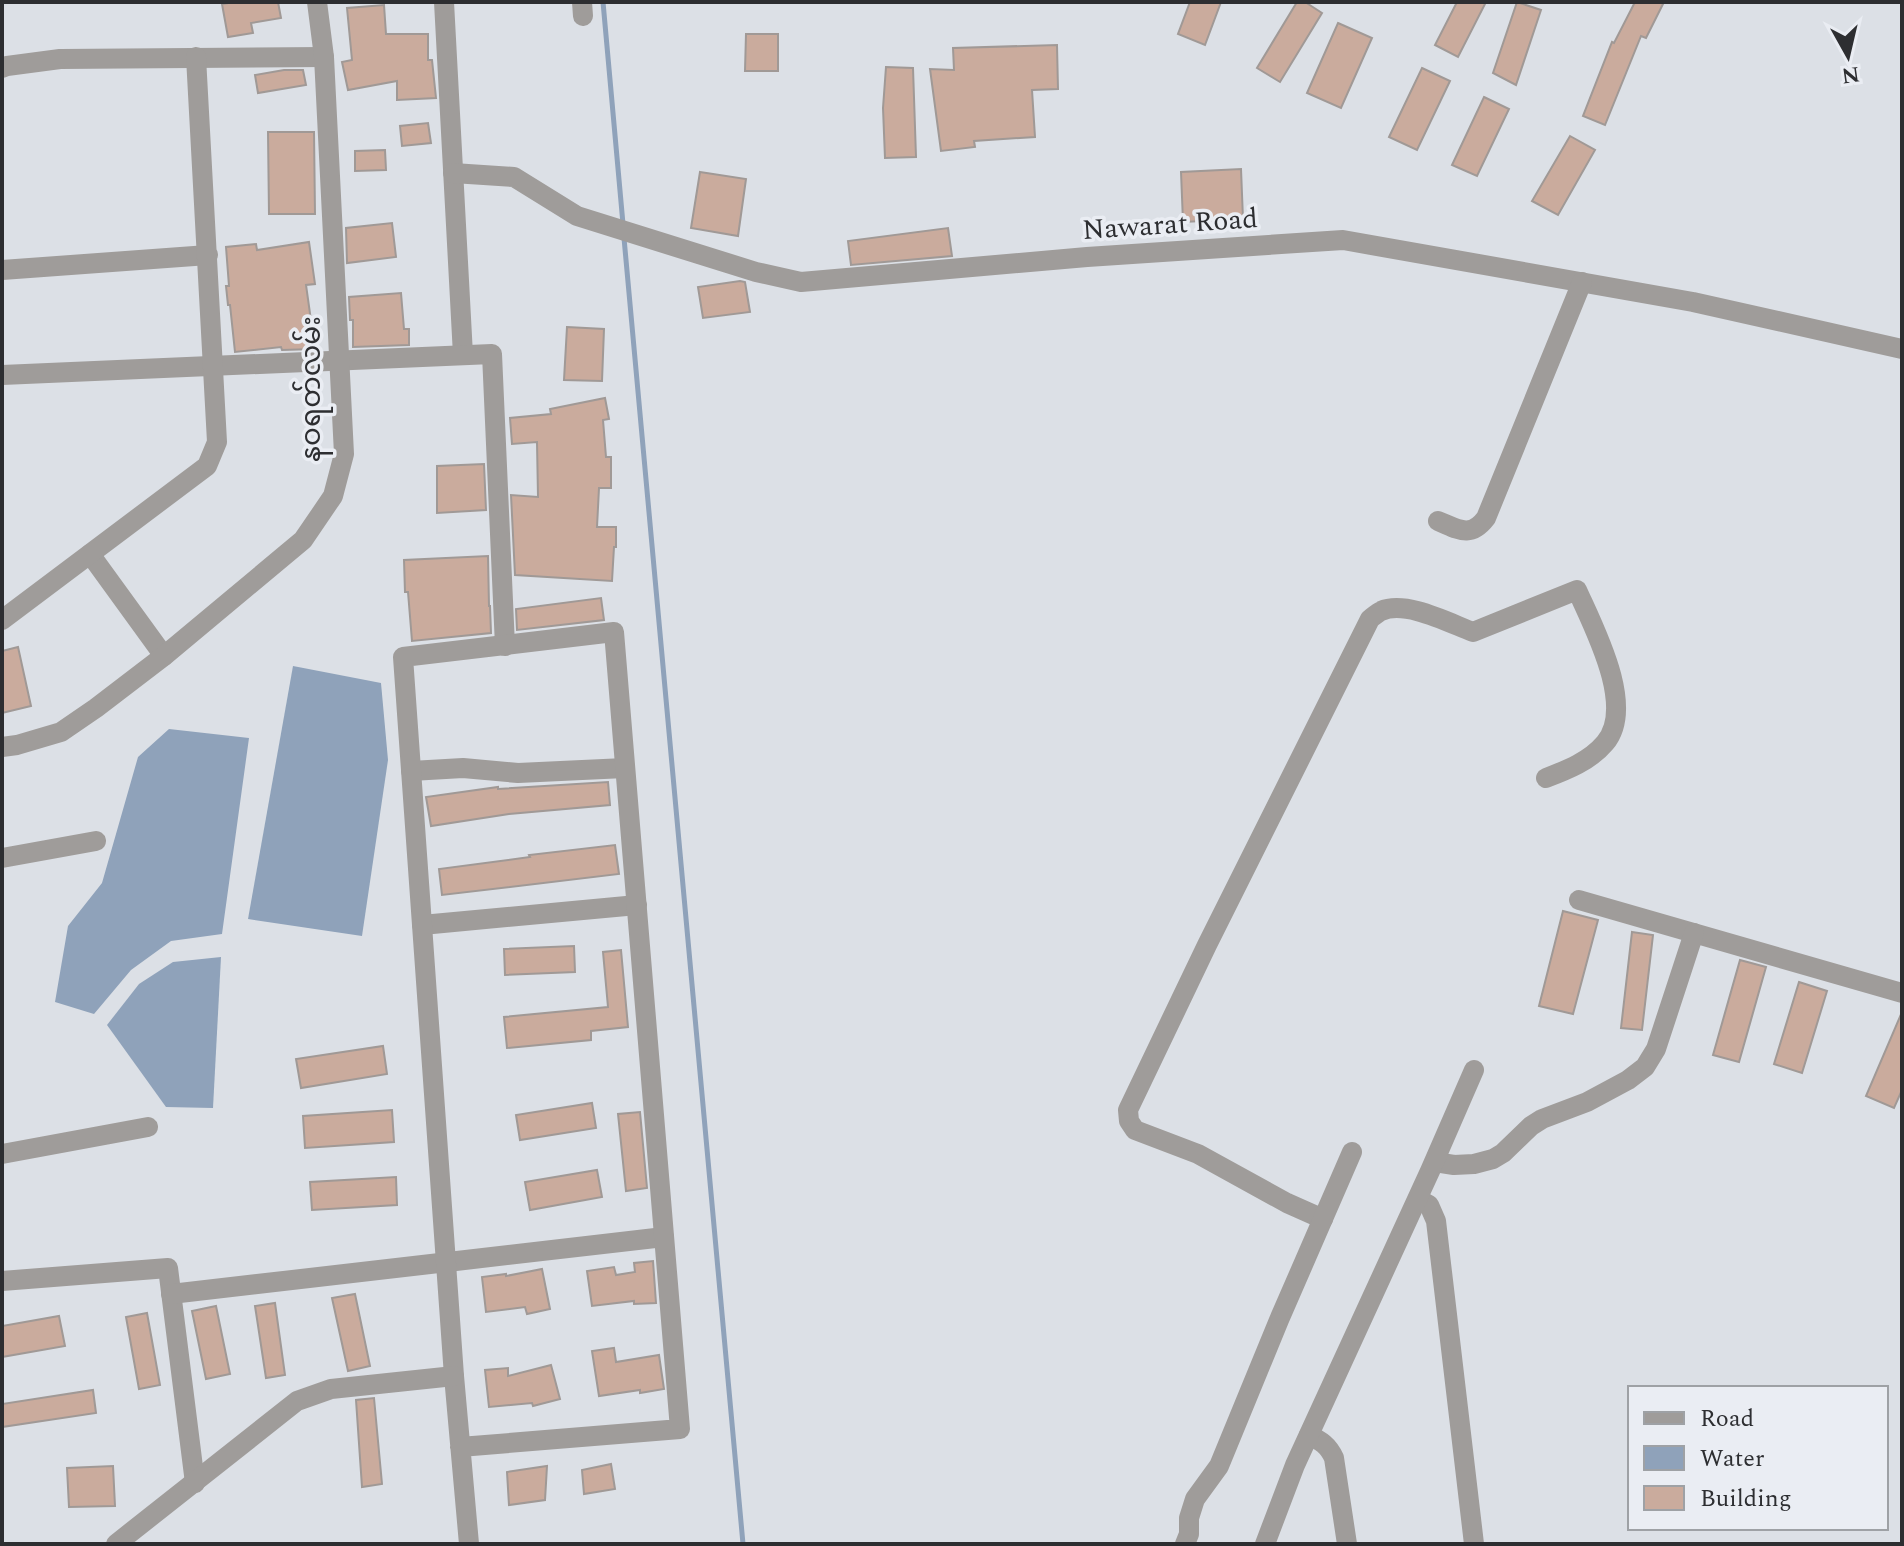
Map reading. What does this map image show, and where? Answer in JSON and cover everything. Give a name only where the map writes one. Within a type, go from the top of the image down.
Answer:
[{"type":"street","name":"နဝရတ်လမ်း","points":[[2,747],[61,732],[96,708],[164,656],[303,540],[333,496],[344,454],[341,361],[324,57],[317,2]]},
{"type":"street","points":[[444,2],[463,355]]},
{"type":"street","points":[[2,620],[207,466],[217,442],[196,57]]},
{"type":"street","points":[[2,68],[60,59],[324,57]]},
{"type":"street","name":"Nawarat Road","points":[[453,173],[514,177],[577,216],[756,272],[801,282],[1087,257],[1343,240],[1693,302],[1902,349]]},
{"type":"street","points":[[2,270],[208,255]]},
{"type":"street","points":[[1438,521],[1462,531],[1472,531],[1486,518],[1582,282]]},
{"type":"street","points":[[2,375],[492,354],[505,646]]},
{"type":"street","points":[[90,554],[164,656]]},
{"type":"street","points":[[1323,1219],[1287,1203],[1198,1154],[1135,1130],[1129,1121],[1128,1110],[1370,619],[1380,611],[1403,609],[1421,612],[1473,632],[1577,590],[1612,677],[1617,707],[1615,728],[1589,758],[1546,778]]},
{"type":"street","points":[[460,1447],[680,1429],[614,632],[403,657],[454,1376],[460,1447],[469,1544]]},
{"type":"street","points":[[411,771],[463,768],[518,773],[625,768]]},
{"type":"street","points":[[2,858],[96,841]]},
{"type":"street","points":[[1579,900],[1902,993]]},
{"type":"street","points":[[422,925],[637,905]]},
{"type":"street","points":[[1435,1162],[1474,1164],[1493,1159],[1542,1119],[1587,1102],[1645,1067],[1656,1049],[1694,933]]},
{"type":"street","points":[[1265,1544],[1295,1465],[1435,1162],[1474,1070]]},
{"type":"street","points":[[2,1154],[148,1127]]},
{"type":"street","points":[[1185,1544],[1195,1499],[1219,1466],[1352,1152]]},
{"type":"street","points":[[1418,1199],[1429,1205],[1436,1221],[1474,1544]]},
{"type":"street","points":[[171,1294],[664,1237]]},
{"type":"street","points":[[2,1281],[168,1268],[195,1483]]},
{"type":"street","points":[[116,1544],[297,1401],[331,1389],[454,1376]]},
{"type":"street","points":[[1309,1435],[1324,1442],[1334,1458],[1347,1544]]},
{"type":"water","points":[[293,666],[381,683],[388,760],[362,936],[248,919]]},
{"type":"water","points":[[169,729],[249,738],[222,934],[171,941],[131,970],[94,1014],[55,1002],[68,926],[102,883],[138,757]]},
{"type":"water","points":[[221,957],[213,1108],[166,1107],[107,1025],[139,984],[173,962]]},
{"type":"building","points":[[278,2],[281,18],[251,23],[253,33],[228,37],[222,4]]},
{"type":"building","points":[[1190,2],[1221,2],[1205,45],[1178,34]]},
{"type":"building","points":[[1297,2],[1305,2],[1322,13],[1280,82],[1257,68]]},
{"type":"building","points":[[1457,2],[1486,2],[1458,57],[1435,45]]},
{"type":"building","points":[[1517,2],[1541,10],[1516,85],[1493,73]]},
{"type":"building","points":[[1635,2],[1664,2],[1646,38],[1641,36],[1605,125],[1583,116],[1612,42]]},
{"type":"building","points":[[384,5],[386,34],[428,34],[428,60],[432,60],[436,98],[397,100],[397,81],[348,90],[342,62],[352,60],[347,8]]},
{"type":"building","points":[[1338,23],[1372,38],[1341,108],[1307,93]]},
{"type":"building","points":[[746,34],[778,34],[778,71],[745,71]]},
{"type":"building","points":[[1057,45],[1058,89],[1032,90],[1035,137],[974,141],[975,147],[941,151],[930,69],[954,70],[953,48]]},
{"type":"building","points":[[886,67],[913,68],[916,157],[885,158],[883,108]]},
{"type":"building","points":[[1422,68],[1450,81],[1417,150],[1389,137]]},
{"type":"building","points":[[303,70],[306,85],[258,93],[255,75]]},
{"type":"building","points":[[1484,97],[1509,109],[1477,176],[1452,165]]},
{"type":"building","points":[[428,123],[431,143],[402,146],[400,126]]},
{"type":"building","points":[[268,132],[314,132],[315,214],[269,214]]},
{"type":"building","points":[[1570,136],[1595,150],[1558,215],[1532,201]]},
{"type":"building","points":[[385,150],[386,170],[355,171],[355,151]]},
{"type":"building","points":[[1241,169],[1243,219],[1183,222],[1181,172]]},
{"type":"building","points":[[700,172],[746,179],[738,236],[691,228]]},
{"type":"building","points":[[392,223],[396,257],[347,263],[346,228]]},
{"type":"building","points":[[948,228],[952,256],[851,265],[848,241]]},
{"type":"building","points":[[309,242],[315,284],[306,285],[315,349],[282,350],[281,347],[235,352],[226,286],[229,286],[226,247],[256,244],[257,250]]},
{"type":"building","points":[[745,282],[750,312],[703,318],[698,287]]},
{"type":"building","points":[[401,293],[404,329],[409,329],[409,345],[353,347],[349,297]]},
{"type":"building","points":[[567,327],[604,329],[602,381],[564,380]]},
{"type":"building","points":[[605,398],[609,419],[603,420],[606,457],[611,457],[611,488],[599,488],[597,527],[616,527],[612,581],[515,575],[511,495],[538,497],[537,442],[512,444],[510,418],[551,414],[550,409]]},
{"type":"building","points":[[484,464],[486,510],[437,513],[437,466]]},
{"type":"building","points":[[488,556],[491,633],[412,641],[404,560]]},
{"type":"building","points":[[601,598],[604,620],[517,630],[516,609]]},
{"type":"building","points":[[18,647],[31,706],[2,713],[2,651]]},
{"type":"building","points":[[608,782],[610,805],[509,814],[431,826],[426,797],[498,787]]},
{"type":"building","points":[[615,845],[619,874],[442,895],[439,869]]},
{"type":"building","points":[[1563,911],[1598,920],[1573,1014],[1539,1006]]},
{"type":"building","points":[[1632,932],[1653,935],[1642,1030],[1621,1028]]},
{"type":"building","points":[[574,946],[575,972],[505,975],[504,949]]},
{"type":"building","points":[[621,950],[628,1027],[591,1031],[591,1040],[507,1048],[504,1017],[608,1007],[603,952]]},
{"type":"building","points":[[1740,960],[1766,967],[1739,1062],[1713,1055]]},
{"type":"building","points":[[1799,982],[1827,991],[1802,1073],[1774,1064]]},
{"type":"building","points":[[1902,1012],[1902,1090],[1894,1108],[1866,1096]]},
{"type":"building","points":[[383,1046],[387,1074],[301,1088],[296,1059]]},
{"type":"building","points":[[592,1103],[596,1128],[520,1140],[516,1115]]},
{"type":"building","points":[[392,1110],[394,1142],[305,1148],[303,1116]]},
{"type":"building","points":[[640,1112],[647,1188],[626,1191],[618,1114]]},
{"type":"building","points":[[597,1170],[602,1197],[530,1210],[525,1182]]},
{"type":"building","points":[[396,1177],[397,1205],[312,1210],[310,1182]]},
{"type":"building","points":[[653,1261],[656,1303],[634,1304],[634,1301],[592,1306],[587,1271],[614,1267],[616,1275],[635,1272],[634,1263]]},
{"type":"building","points":[[542,1269],[550,1309],[527,1314],[525,1307],[486,1312],[482,1277]]},
{"type":"building","points":[[355,1294],[370,1366],[348,1371],[332,1298]]},
{"type":"building","points":[[275,1303],[285,1375],[266,1378],[255,1306]]},
{"type":"building","points":[[216,1306],[230,1374],[206,1379],[192,1311]]},
{"type":"building","points":[[147,1313],[160,1385],[139,1389],[126,1317]]},
{"type":"building","points":[[59,1316],[65,1346],[2,1357],[2,1326]]},
{"type":"building","points":[[614,1348],[616,1362],[659,1355],[664,1389],[599,1396],[592,1351]]},
{"type":"building","points":[[551,1365],[560,1399],[533,1406],[532,1403],[489,1407],[485,1370],[508,1368],[508,1376]]},
{"type":"building","points":[[93,1390],[96,1413],[2,1427],[2,1404]]},
{"type":"building","points":[[374,1398],[382,1484],[362,1487],[356,1400]]},
{"type":"building","points":[[611,1464],[615,1489],[584,1494],[582,1470]]},
{"type":"building","points":[[113,1466],[115,1506],[69,1507],[67,1468]]},
{"type":"building","points":[[547,1466],[545,1500],[509,1505],[507,1472]]},
{"type":"waterway","points":[[603,2],[623,224]]},
{"type":"waterway","points":[[624,238],[743,1544]]}]
